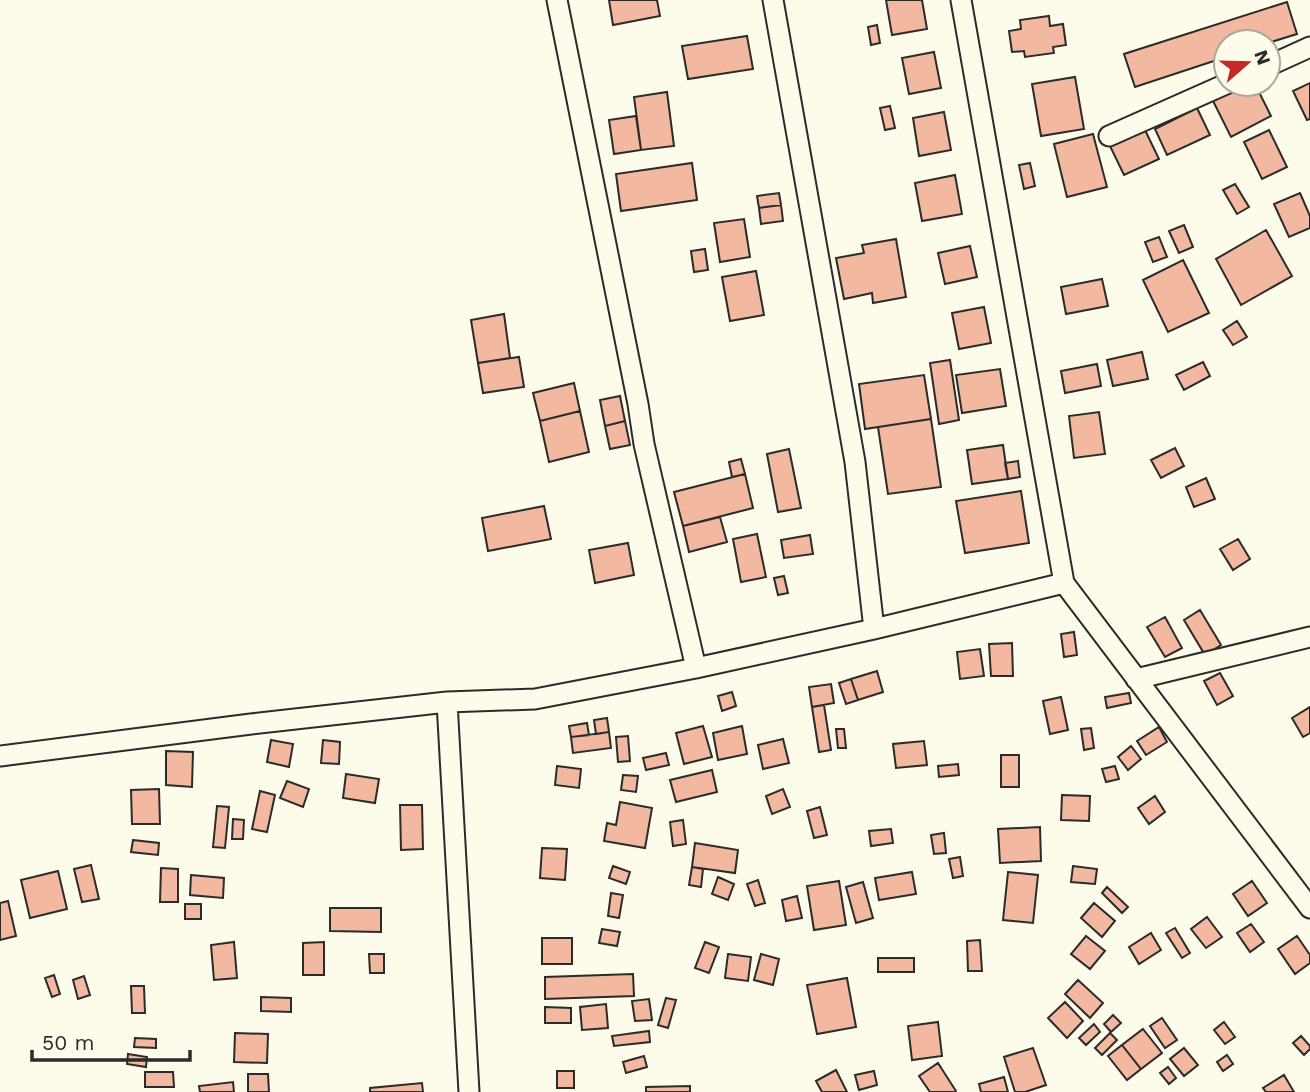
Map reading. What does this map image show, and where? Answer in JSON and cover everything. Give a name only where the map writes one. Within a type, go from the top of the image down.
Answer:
[{"type":"street","points":[[557,0],[636,391],[644,444],[696,668]]},
{"type":"street","points":[[773,0],[855,462],[874,629]]},
{"type":"street","points":[[961,0],[1064,583],[1310,908]]},
{"type":"street","points":[[1282,60],[1310,47]]},
{"type":"street","points":[[1109,136],[1212,90]]},
{"type":"street","points":[[0,756],[251,723],[447,702],[535,699],[696,668],[874,629],[1064,583]]},
{"type":"street","points":[[1136,679],[1310,637]]},
{"type":"street","points":[[447,702],[469,1092]]},
{"type":"building","points":[[609,0],[657,0],[660,16],[613,25]]},
{"type":"building","points":[[886,0],[922,0],[927,29],[892,35]]},
{"type":"building","points":[[1287,2],[1297,34],[1282,39],[1282,28],[1212,28],[1212,62],[1135,87],[1124,54]]},
{"type":"building","points":[[1049,16],[1050,26],[1063,24],[1066,45],[1053,47],[1054,53],[1025,57],[1024,51],[1012,52],[1009,31],[1021,29],[1020,20]]},
{"type":"building","points":[[877,25],[880,43],[871,45],[868,27]]},
{"type":"building","points":[[747,36],[753,69],[688,79],[682,46]]},
{"type":"building","points":[[934,52],[941,88],[909,94],[902,58]]},
{"type":"building","points":[[1075,77],[1084,129],[1041,136],[1032,84]]},
{"type":"building","points":[[1310,83],[1310,119],[1307,120],[1293,91]]},
{"type":"building","points":[[667,92],[674,146],[641,150],[634,97]]},
{"type":"building","points":[[1262,98],[1271,116],[1231,137],[1212,99]]},
{"type":"building","points":[[890,106],[895,128],[885,130],[880,108]]},
{"type":"building","points":[[1197,108],[1210,135],[1167,155],[1155,129]]},
{"type":"building","points":[[944,112],[951,150],[919,156],[913,118]]},
{"type":"building","points":[[636,116],[641,150],[614,154],[609,120]]},
{"type":"building","points":[[1145,130],[1159,159],[1124,175],[1110,146]]},
{"type":"building","points":[[1269,130],[1287,167],[1262,179],[1244,142]]},
{"type":"building","points":[[1093,134],[1107,187],[1067,197],[1054,144]]},
{"type":"building","points":[[692,163],[697,200],[621,211],[616,174]]},
{"type":"building","points":[[1030,163],[1035,186],[1024,189],[1019,165]]},
{"type":"building","points":[[955,175],[962,214],[922,221],[915,183]]},
{"type":"building","points":[[1235,184],[1249,207],[1237,214],[1223,190]]},
{"type":"building","points":[[779,193],[781,205],[759,208],[757,196]]},
{"type":"building","points":[[1300,193],[1310,216],[1310,228],[1289,237],[1274,204]]},
{"type":"building","points":[[781,205],[783,221],[761,224],[759,208]]},
{"type":"building","points":[[744,219],[750,257],[720,262],[714,223]]},
{"type":"building","points":[[1184,225],[1193,247],[1179,253],[1169,231]]},
{"type":"building","points":[[1266,230],[1292,276],[1241,305],[1216,259]]},
{"type":"building","points":[[1159,237],[1167,257],[1153,262],[1145,242]]},
{"type":"building","points":[[896,239],[906,297],[873,303],[872,293],[844,299],[836,258],[864,253],[862,245]]},
{"type":"building","points":[[970,246],[977,277],[945,284],[938,253]]},
{"type":"building","points":[[705,249],[708,270],[694,272],[691,251]]},
{"type":"building","points":[[1183,260],[1209,313],[1168,332],[1143,280]]},
{"type":"building","points":[[756,271],[764,315],[730,321],[722,277]]},
{"type":"building","points":[[1102,279],[1108,306],[1066,314],[1061,287]]},
{"type":"building","points":[[984,307],[991,343],[959,349],[952,313]]},
{"type":"building","points":[[504,314],[510,358],[478,363],[471,320]]},
{"type":"building","points":[[1237,321],[1247,337],[1233,345],[1223,330]]},
{"type":"building","points":[[1142,352],[1148,379],[1113,386],[1107,360]]},
{"type":"building","points":[[519,357],[524,387],[483,393],[478,363]]},
{"type":"building","points":[[950,360],[959,420],[939,424],[930,363]]},
{"type":"building","points":[[1203,362],[1210,376],[1184,390],[1176,375]]},
{"type":"building","points":[[1097,364],[1101,386],[1065,393],[1061,371]]},
{"type":"building","points":[[1000,369],[1006,406],[962,413],[956,375]]},
{"type":"building","points":[[924,375],[931,419],[865,429],[859,384]]},
{"type":"building","points":[[574,383],[580,411],[540,421],[533,393]]},
{"type":"building","points":[[620,396],[625,421],[605,426],[600,400]]},
{"type":"building","points":[[580,411],[589,452],[549,462],[540,421]]},
{"type":"building","points":[[1099,412],[1105,454],[1074,458],[1069,416]]},
{"type":"building","points":[[931,419],[941,487],[888,494],[878,427]]},
{"type":"building","points":[[625,421],[630,445],[610,449],[605,426]]},
{"type":"building","points":[[1003,445],[1008,479],[972,484],[967,450]]},
{"type":"building","points":[[1175,448],[1184,466],[1161,478],[1151,460]]},
{"type":"building","points":[[789,449],[801,508],[778,512],[767,454]]},
{"type":"building","points":[[741,459],[745,474],[732,477],[729,462]]},
{"type":"building","points":[[1018,461],[1020,477],[1008,479],[1005,463]]},
{"type":"building","points":[[745,474],[753,508],[683,526],[674,492]]},
{"type":"building","points":[[1206,478],[1215,499],[1194,507],[1186,487]]},
{"type":"building","points":[[1021,491],[1029,543],[965,553],[956,501]]},
{"type":"building","points":[[544,506],[551,539],[488,551],[482,518]]},
{"type":"building","points":[[720,517],[727,542],[689,552],[683,526]]},
{"type":"building","points":[[757,534],[766,577],[741,582],[733,539]]},
{"type":"building","points":[[810,535],[813,554],[784,558],[781,540]]},
{"type":"building","points":[[1238,539],[1250,559],[1233,570],[1220,549]]},
{"type":"building","points":[[628,543],[634,575],[595,583],[589,550]]},
{"type":"building","points":[[784,576],[788,593],[778,595],[774,578]]},
{"type":"building","points":[[1200,610],[1221,645],[1205,655],[1184,620]]},
{"type":"building","points":[[1165,617],[1182,648],[1165,657],[1147,627]]},
{"type":"building","points":[[1074,632],[1077,655],[1064,657],[1061,634]]},
{"type":"building","points":[[1012,643],[1013,676],[991,676],[989,644]]},
{"type":"building","points":[[980,649],[984,676],[960,679],[957,652]]},
{"type":"building","points":[[877,671],[883,692],[858,700],[851,679]]},
{"type":"building","points":[[1220,673],[1233,696],[1217,705],[1204,681]]},
{"type":"building","points":[[851,679],[858,700],[846,704],[839,683]]},
{"type":"building","points":[[831,684],[834,703],[812,707],[809,687]]},
{"type":"building","points":[[732,692],[736,706],[722,711],[718,696]]},
{"type":"building","points":[[1129,693],[1131,703],[1107,708],[1105,697]]},
{"type":"building","points":[[1061,697],[1068,730],[1050,734],[1043,701]]},
{"type":"building","points":[[824,705],[831,750],[819,752],[812,707]]},
{"type":"building","points":[[1310,707],[1310,733],[1303,737],[1292,718]]},
{"type":"building","points":[[607,718],[609,732],[596,734],[594,720]]},
{"type":"building","points":[[587,723],[589,735],[571,737],[569,726]]},
{"type":"building","points":[[703,726],[712,757],[684,764],[676,733]]},
{"type":"building","points":[[742,726],[747,754],[718,760],[713,733]]},
{"type":"building","points":[[1159,727],[1167,742],[1146,755],[1137,741]]},
{"type":"building","points":[[1091,728],[1094,748],[1084,750],[1081,729]]},
{"type":"building","points":[[836,729],[844,729],[846,748],[838,748]]},
{"type":"building","points":[[609,732],[611,748],[573,753],[571,737]]},
{"type":"building","points":[[628,736],[630,761],[618,762],[616,737]]},
{"type":"building","points":[[783,739],[789,763],[763,769],[758,745]]},
{"type":"building","points":[[271,740],[293,744],[289,767],[267,762]]},
{"type":"building","points":[[323,740],[340,742],[339,764],[321,763]]},
{"type":"building","points":[[924,741],[927,765],[896,768],[893,744]]},
{"type":"building","points":[[1131,746],[1141,759],[1128,770],[1118,757]]},
{"type":"building","points":[[166,751],[193,752],[192,787],[166,785]]},
{"type":"building","points":[[666,753],[669,765],[646,770],[643,758]]},
{"type":"building","points":[[1001,755],[1019,755],[1019,787],[1001,787]]},
{"type":"building","points":[[958,764],[959,775],[939,777],[938,766]]},
{"type":"building","points":[[557,766],[581,769],[579,788],[555,785]]},
{"type":"building","points":[[1115,766],[1119,779],[1106,782],[1102,769]]},
{"type":"building","points":[[712,770],[717,792],[676,802],[670,780]]},
{"type":"building","points":[[346,774],[379,779],[375,803],[343,798]]},
{"type":"building","points":[[623,775],[638,776],[636,792],[621,790]]},
{"type":"building","points":[[287,781],[309,789],[303,807],[280,798]]},
{"type":"building","points":[[159,789],[160,824],[132,824],[131,790]]},
{"type":"building","points":[[783,789],[790,807],[772,814],[766,796]]},
{"type":"building","points":[[260,791],[275,795],[267,832],[252,829]]},
{"type":"building","points":[[1062,795],[1090,796],[1089,821],[1061,820]]},
{"type":"building","points":[[1155,796],[1165,812],[1149,824],[1138,808]]},
{"type":"building","points":[[620,802],[652,808],[645,848],[604,841],[607,823],[616,825]]},
{"type":"building","points":[[400,805],[422,805],[423,849],[401,850]]},
{"type":"building","points":[[217,806],[229,807],[225,848],[213,847]]},
{"type":"building","points":[[820,807],[827,835],[814,838],[807,811]]},
{"type":"building","points":[[233,819],[244,820],[243,839],[232,839]]},
{"type":"building","points":[[683,820],[686,844],[673,846],[670,822]]},
{"type":"building","points":[[1040,827],[1041,861],[1000,863],[998,829]]},
{"type":"building","points":[[891,829],[893,843],[871,846],[869,831]]},
{"type":"building","points":[[944,833],[946,853],[934,854],[931,835]]},
{"type":"building","points":[[133,840],[159,843],[158,855],[131,852]]},
{"type":"building","points":[[695,843],[738,850],[735,873],[692,867]]},
{"type":"building","points":[[542,848],[567,849],[565,880],[540,878]]},
{"type":"building","points":[[960,857],[963,876],[953,878],[949,859]]},
{"type":"building","points":[[91,865],[99,899],[82,902],[74,869]]},
{"type":"building","points":[[613,866],[630,872],[626,884],[609,878]]},
{"type":"building","points":[[1073,866],[1097,869],[1095,884],[1071,882]]},
{"type":"building","points":[[692,867],[703,869],[701,887],[689,885]]},
{"type":"building","points":[[161,868],[178,869],[178,902],[160,902]]},
{"type":"building","points":[[58,871],[67,909],[30,918],[21,880]]},
{"type":"building","points":[[912,872],[916,894],[879,900],[875,878]]},
{"type":"building","points":[[1008,872],[1038,875],[1033,923],[1003,920]]},
{"type":"building","points":[[191,875],[224,878],[223,898],[190,895]]},
{"type":"building","points":[[718,877],[734,884],[728,900],[712,894]]},
{"type":"building","points":[[758,880],[765,903],[755,906],[747,884]]},
{"type":"building","points":[[839,881],[846,925],[814,930],[807,886]]},
{"type":"building","points":[[1252,881],[1267,903],[1248,916],[1233,894]]},
{"type":"building","points":[[863,882],[873,918],[856,923],[846,887]]},
{"type":"building","points":[[1107,887],[1128,907],[1122,913],[1102,893]]},
{"type":"building","points":[[611,893],[623,895],[619,918],[608,916]]},
{"type":"building","points":[[797,896],[802,918],[786,921],[782,900]]},
{"type":"building","points":[[8,901],[16,936],[0,940],[0,903]]},
{"type":"building","points":[[1094,903],[1115,921],[1102,937],[1081,918]]},
{"type":"building","points":[[185,904],[201,904],[201,919],[185,919]]},
{"type":"building","points":[[330,908],[381,908],[381,932],[330,931]]},
{"type":"building","points":[[1207,917],[1222,937],[1206,948],[1191,929]]},
{"type":"building","points":[[1251,924],[1264,942],[1250,952],[1237,933]]},
{"type":"building","points":[[1175,928],[1190,953],[1182,958],[1166,933]]},
{"type":"building","points":[[602,929],[620,932],[617,946],[599,943]]},
{"type":"building","points":[[1151,933],[1161,950],[1139,964],[1129,947]]},
{"type":"building","points":[[1086,936],[1105,951],[1090,969],[1071,954]]},
{"type":"building","points":[[1297,936],[1310,955],[1310,963],[1295,974],[1278,949]]},
{"type":"building","points":[[542,938],[572,938],[572,964],[542,964]]},
{"type":"building","points":[[980,940],[982,971],[968,971],[967,941]]},
{"type":"building","points":[[234,942],[237,978],[214,980],[211,945]]},
{"type":"building","points":[[324,942],[324,975],[303,975],[303,943]]},
{"type":"building","points":[[705,942],[719,947],[709,973],[695,968]]},
{"type":"building","points":[[369,954],[384,954],[384,973],[370,973]]},
{"type":"building","points":[[728,954],[751,957],[748,981],[725,978]]},
{"type":"building","points":[[761,954],[779,959],[773,985],[754,980]]},
{"type":"building","points":[[878,958],[914,958],[914,972],[878,972]]},
{"type":"building","points":[[633,974],[634,996],[545,999],[545,977]]},
{"type":"building","points":[[54,975],[60,994],[52,997],[45,978]]},
{"type":"building","points":[[84,976],[90,995],[78,999],[73,980]]},
{"type":"building","points":[[847,978],[856,1027],[817,1034],[807,985]]},
{"type":"building","points":[[1078,980],[1103,1003],[1090,1018],[1065,994]]},
{"type":"building","points":[[131,986],[144,986],[145,1013],[132,1013]]},
{"type":"building","points":[[261,997],[291,998],[291,1012],[261,1011]]},
{"type":"building","points":[[666,998],[676,1000],[668,1028],[658,1025]]},
{"type":"building","points":[[649,999],[652,1020],[635,1021],[632,1001]]},
{"type":"building","points":[[1065,1002],[1083,1021],[1067,1038],[1048,1018]]},
{"type":"building","points":[[606,1004],[608,1028],[582,1030],[580,1007]]},
{"type":"building","points":[[545,1007],[571,1008],[571,1023],[545,1023]]},
{"type":"building","points":[[1113,1015],[1121,1023],[1111,1032],[1104,1024]]},
{"type":"building","points":[[1162,1018],[1177,1040],[1165,1048],[1150,1026]]},
{"type":"building","points":[[938,1022],[942,1056],[912,1060],[908,1026]]},
{"type":"building","points":[[1224,1022],[1235,1037],[1225,1044],[1214,1030]]},
{"type":"building","points":[[1094,1024],[1100,1032],[1086,1045],[1079,1038]]},
{"type":"building","points":[[1143,1029],[1162,1053],[1141,1069],[1122,1045]]},
{"type":"building","points":[[649,1031],[650,1042],[614,1046],[612,1036]]},
{"type":"building","points":[[235,1033],[268,1034],[267,1063],[234,1062]]},
{"type":"building","points":[[1110,1033],[1117,1040],[1102,1055],[1095,1048]]},
{"type":"building","points":[[1301,1036],[1310,1046],[1304,1055],[1293,1043]]},
{"type":"building","points":[[135,1038],[156,1039],[156,1048],[134,1047]]},
{"type":"building","points":[[1122,1045],[1141,1069],[1127,1080],[1108,1056]]},
{"type":"building","points":[[1033,1048],[1046,1085],[1025,1092],[1015,1092],[1004,1057]]},
{"type":"building","points":[[1184,1048],[1198,1065],[1184,1076],[1170,1059]]},
{"type":"building","points":[[128,1054],[147,1057],[146,1067],[127,1064]]},
{"type":"building","points":[[1227,1055],[1233,1064],[1223,1071],[1217,1062]]},
{"type":"building","points":[[644,1056],[647,1067],[626,1073],[623,1062]]},
{"type":"building","points":[[938,1063],[955,1092],[930,1092],[919,1076]]},
{"type":"building","points":[[1168,1067],[1176,1078],[1169,1084],[1160,1073]]},
{"type":"building","points":[[836,1070],[847,1092],[822,1092],[816,1081]]},
{"type":"building","points":[[557,1071],[574,1071],[574,1088],[557,1088]]},
{"type":"building","points":[[874,1071],[877,1085],[859,1090],[855,1075]]},
{"type":"building","points":[[145,1072],[173,1072],[174,1087],[145,1087]]},
{"type":"building","points":[[248,1074],[268,1074],[269,1092],[248,1092]]},
{"type":"building","points":[[1284,1075],[1294,1092],[1266,1092],[1263,1088]]},
{"type":"building","points":[[1004,1077],[1008,1092],[981,1092],[979,1084]]},
{"type":"building","points":[[233,1082],[234,1092],[200,1092],[199,1086]]},
{"type":"building","points":[[422,1083],[423,1092],[370,1092],[370,1088]]},
{"type":"building","points":[[690,1086],[690,1092],[646,1092],[646,1087]]}]
